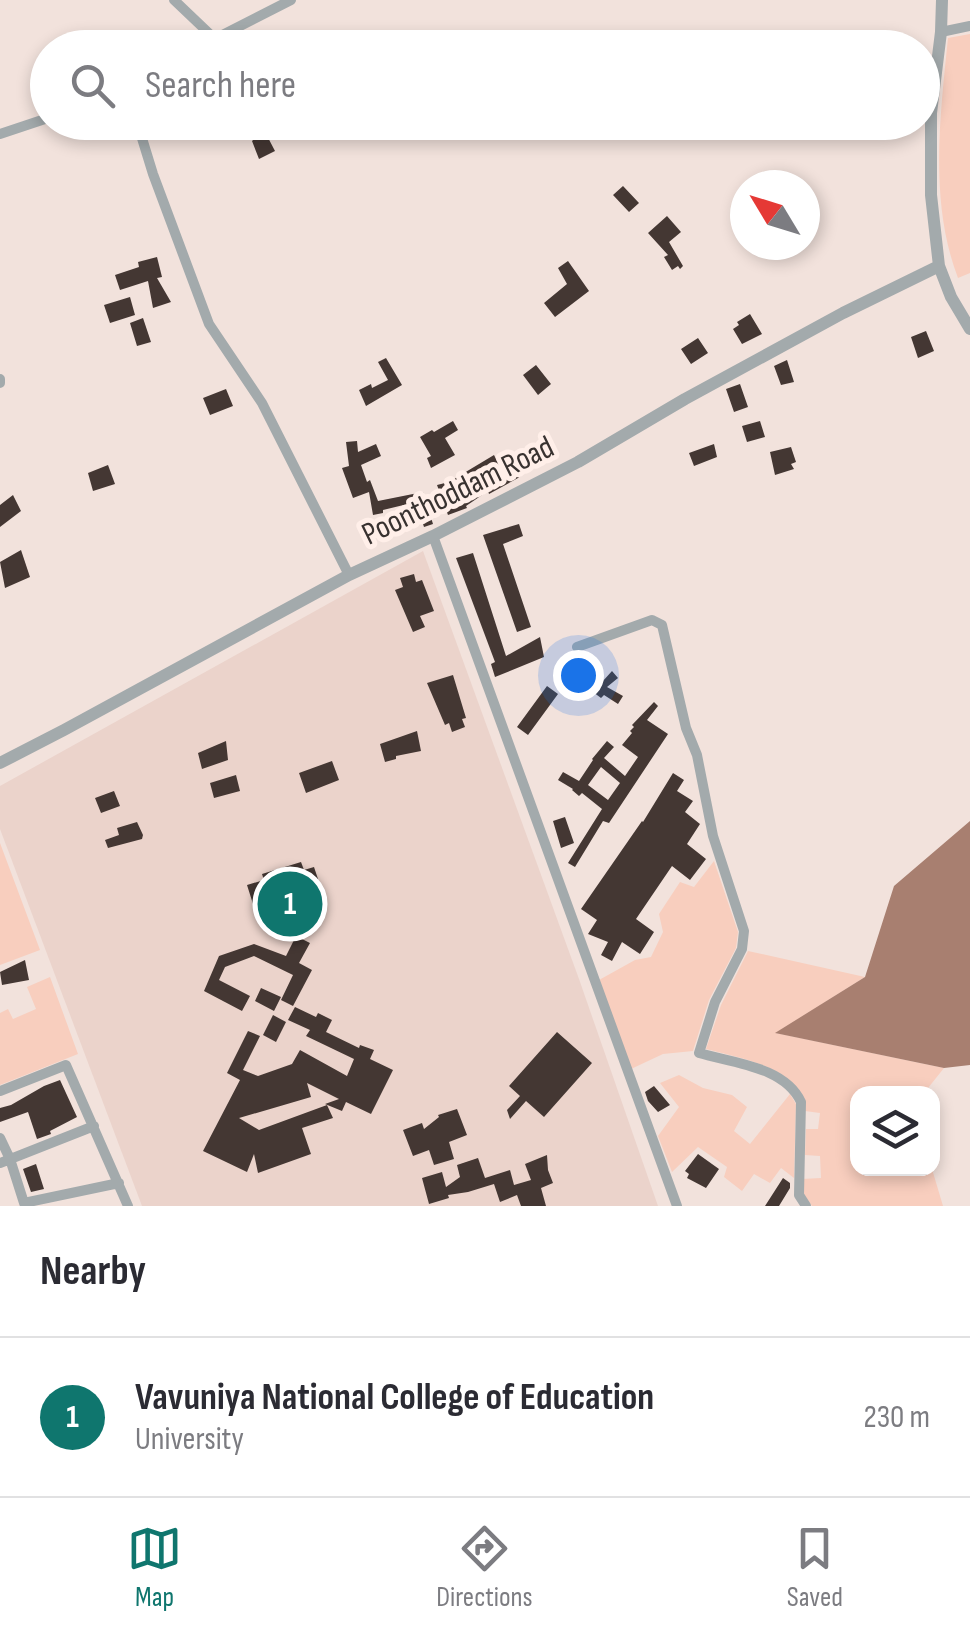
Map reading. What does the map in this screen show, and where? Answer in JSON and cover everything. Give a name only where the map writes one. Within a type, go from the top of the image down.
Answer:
[{"type":"street","points":[[174,0],[206,30]]},
{"type":"street","points":[[233,30],[292,0]]},
{"type":"street","points":[[942,0],[940,32],[970,26]]},
{"type":"street","points":[[0,134],[30,124]]},
{"type":"street","points":[[143,140],[208,324],[262,403],[349,575]]},
{"type":"street","points":[[931,140],[931,195],[939,266],[970,329]]},
{"type":"street","name":"Poonthoddam Road","points":[[0,763],[349,575],[578,462],[843,313],[939,266]]},
{"type":"street","points":[[433,536],[678,1206]]},
{"type":"street","points":[[578,648],[652,620],[662,624],[686,728],[697,755],[713,836],[744,931],[742,948],[716,1002],[700,1053],[772,1073],[795,1089],[801,1102],[799,1195],[806,1206]]},
{"type":"street","points":[[0,1091],[66,1064],[128,1206]]},
{"type":"street","points":[[5,1161],[94,1126]]},
{"type":"street","points":[[0,1138],[5,1161],[24,1203],[119,1183]]},
{"type":"shaded area","points":[[970,34],[970,273],[958,278],[943,220],[940,189],[940,129],[948,38]]},
{"type":"shaded area","points":[[423,551],[658,1206],[142,1206],[0,829],[0,786]]},
{"type":"shaded area","points":[[970,821],[970,1065],[944,1068],[775,1033],[865,977],[894,886]]},
{"type":"shaded area","points":[[0,843],[40,950],[0,965]]},
{"type":"shaded area","points":[[714,861],[738,932],[736,948],[709,1000],[693,1051],[663,1054],[631,1069],[599,980],[635,960],[651,957],[663,932],[659,914],[680,882],[694,887]]},
{"type":"shaded area","points":[[748,951],[865,977],[776,1033],[944,1068],[930,1086],[850,1086],[850,1176],[934,1176],[943,1206],[812,1206],[803,1193],[802,1179],[821,1178],[820,1156],[805,1155],[806,1129],[818,1129],[820,1113],[805,1111],[794,1084],[768,1067],[706,1049],[721,1005]]},
{"type":"shaded area","points":[[50,977],[78,1054],[0,1085],[0,1013],[8,1009],[13,1019],[36,1009],[27,987]]},
{"type":"shaded area","points":[[679,1075],[703,1088],[732,1095],[747,1107],[734,1131],[750,1144],[790,1094],[796,1104],[794,1178],[781,1168],[770,1183],[754,1174],[742,1191],[724,1177],[727,1167],[698,1147],[672,1172],[658,1136],[679,1107],[660,1083]]},
{"type":"building","points":[[269,140],[275,151],[259,159],[252,141]]},
{"type":"building","points":[[623,186],[639,203],[629,212],[613,195]]},
{"type":"building","points":[[667,216],[681,232],[669,242],[683,266],[680,269],[678,266],[672,270],[664,257],[668,255],[648,233]]},
{"type":"building","points":[[157,257],[162,277],[157,278],[171,302],[153,308],[148,281],[120,290],[115,275]]},
{"type":"building","points":[[568,261],[589,291],[555,317],[544,303],[567,284],[558,268]]},
{"type":"building","points":[[130,297],[135,315],[110,323],[104,305]]},
{"type":"building","points":[[750,314],[762,334],[742,344],[733,329]]},
{"type":"building","points":[[143,318],[151,342],[137,346],[130,323]]},
{"type":"building","points":[[926,331],[934,351],[918,358],[911,337]]},
{"type":"building","points":[[698,338],[708,353],[691,364],[681,349]]},
{"type":"building","points":[[386,358],[402,385],[366,406],[359,390],[388,380],[378,362]]},
{"type":"building","points":[[787,360],[794,382],[781,385],[774,366]]},
{"type":"building","points":[[536,365],[551,384],[538,395],[523,375]]},
{"type":"building","points":[[740,384],[748,407],[734,412],[726,389]]},
{"type":"building","points":[[226,389],[233,406],[210,415],[203,398]]},
{"type":"building","points":[[453,421],[458,430],[445,438],[455,455],[431,468],[427,458],[431,456],[420,437]]},
{"type":"building","points":[[760,421],[765,437],[747,442],[742,426]]},
{"type":"building","points":[[357,441],[358,452],[376,444],[381,456],[361,465],[378,501],[423,492],[433,524],[424,527],[416,502],[373,515],[369,492],[353,498],[342,468],[349,466],[346,442]]},
{"type":"building","points":[[714,444],[717,457],[694,466],[689,453]]},
{"type":"building","points":[[791,447],[794,469],[775,475],[770,452]]},
{"type":"building","points":[[494,455],[501,469],[515,457],[527,471],[489,494],[488,491],[467,508],[448,515],[437,485]]},
{"type":"building","points":[[108,465],[115,484],[93,491],[88,473]]},
{"type":"building","points":[[13,495],[21,511],[0,527],[0,505]]},
{"type":"building","points":[[519,524],[523,536],[503,544],[531,627],[517,632],[483,535]]},
{"type":"building","points":[[21,550],[30,577],[5,588],[0,562]]},
{"type":"building","points":[[473,553],[506,656],[540,637],[544,657],[495,677],[491,664],[495,662],[456,558]]},
{"type":"building","points":[[414,574],[416,582],[422,580],[434,611],[420,616],[425,627],[413,632],[395,590],[403,587],[400,578]]},
{"type":"building","points":[[612,671],[618,678],[607,687],[623,696],[618,704],[593,692]]},
{"type":"building","points":[[453,675],[466,718],[462,719],[465,727],[452,732],[449,723],[445,725],[427,683]]},
{"type":"building","points":[[547,686],[558,694],[528,735],[517,727]]},
{"type":"building","points":[[654,702],[658,706],[647,720],[668,734],[609,823],[603,821],[575,867],[568,863],[602,809],[558,780],[563,772],[579,781],[607,741],[614,747],[604,758],[625,776],[638,757],[622,745],[632,733],[632,725]],"holes":[[[601,767],[620,783],[608,800],[588,785]]]},
{"type":"building","points":[[417,731],[421,751],[385,762],[380,744]]},
{"type":"building","points":[[226,741],[228,760],[202,769],[198,753]]},
{"type":"building","points":[[332,761],[339,780],[306,793],[299,773]]},
{"type":"building","points":[[673,773],[684,780],[677,791],[693,801],[685,812],[700,824],[687,844],[706,859],[690,880],[672,866],[636,919],[654,932],[640,954],[622,942],[612,961],[601,955],[608,942],[588,934],[597,920],[581,909]]},
{"type":"building","points":[[236,775],[240,791],[214,798],[210,783]]},
{"type":"building","points":[[114,791],[120,806],[101,813],[95,798]]},
{"type":"building","points":[[565,817],[574,843],[561,848],[553,821]]},
{"type":"building","points":[[137,822],[142,839],[108,848],[105,840],[119,835],[117,828]]},
{"type":"building","points":[[301,862],[304,870],[314,867],[318,879],[309,882],[311,888],[253,904],[247,885],[264,880],[262,874]]},
{"type":"building","points":[[296,936],[310,943],[299,963],[312,970],[293,1006],[281,1000],[293,975],[254,956],[225,967],[219,980],[250,996],[242,1011],[204,991],[219,956],[254,944],[286,956]]},
{"type":"building","points":[[25,960],[29,980],[2,985],[0,972]]},
{"type":"building","points":[[261,988],[281,997],[274,1011],[255,1001]]},
{"type":"building","points":[[295,1007],[332,1020],[326,1032],[359,1048],[360,1045],[374,1050],[370,1059],[393,1070],[371,1114],[346,1102],[342,1111],[325,1104],[339,1099],[307,1083],[311,1097],[239,1118],[259,1130],[327,1105],[333,1118],[302,1128],[311,1154],[258,1173],[254,1154],[247,1172],[203,1151],[240,1080],[227,1073],[248,1031],[260,1036],[243,1070],[258,1076],[292,1064],[300,1050],[347,1076],[354,1059],[306,1036],[310,1030],[288,1020]]},
{"type":"building","points":[[273,1015],[286,1022],[276,1042],[263,1035]]},
{"type":"building","points":[[557,1032],[592,1063],[544,1117],[526,1101],[510,1119],[507,1110],[520,1096],[509,1086]]},
{"type":"building","points":[[60,1080],[77,1117],[37,1139],[28,1112],[0,1122],[0,1108]]},
{"type":"building","points":[[654,1086],[670,1105],[658,1112],[645,1092]]},
{"type":"building","points":[[457,1109],[467,1135],[449,1142],[454,1159],[434,1165],[429,1150],[413,1156],[403,1130],[422,1123],[424,1129],[438,1115]]},
{"type":"building","points":[[698,1154],[719,1169],[706,1188],[687,1178],[689,1174],[685,1171]]},
{"type":"building","points":[[547,1155],[553,1183],[541,1188],[546,1206],[521,1206],[517,1195],[500,1202],[494,1184],[448,1195],[449,1198],[429,1204],[422,1178],[442,1172],[446,1187],[460,1177],[457,1165],[478,1158],[485,1178],[510,1170],[514,1185],[531,1180],[525,1164]]},
{"type":"building","points":[[36,1164],[44,1189],[31,1192],[23,1169]]},
{"type":"building","points":[[783,1178],[790,1188],[779,1206],[765,1206]]},
{"type":"place","name":"Vavuniya National College of Education","points":[[290,904]]}]
